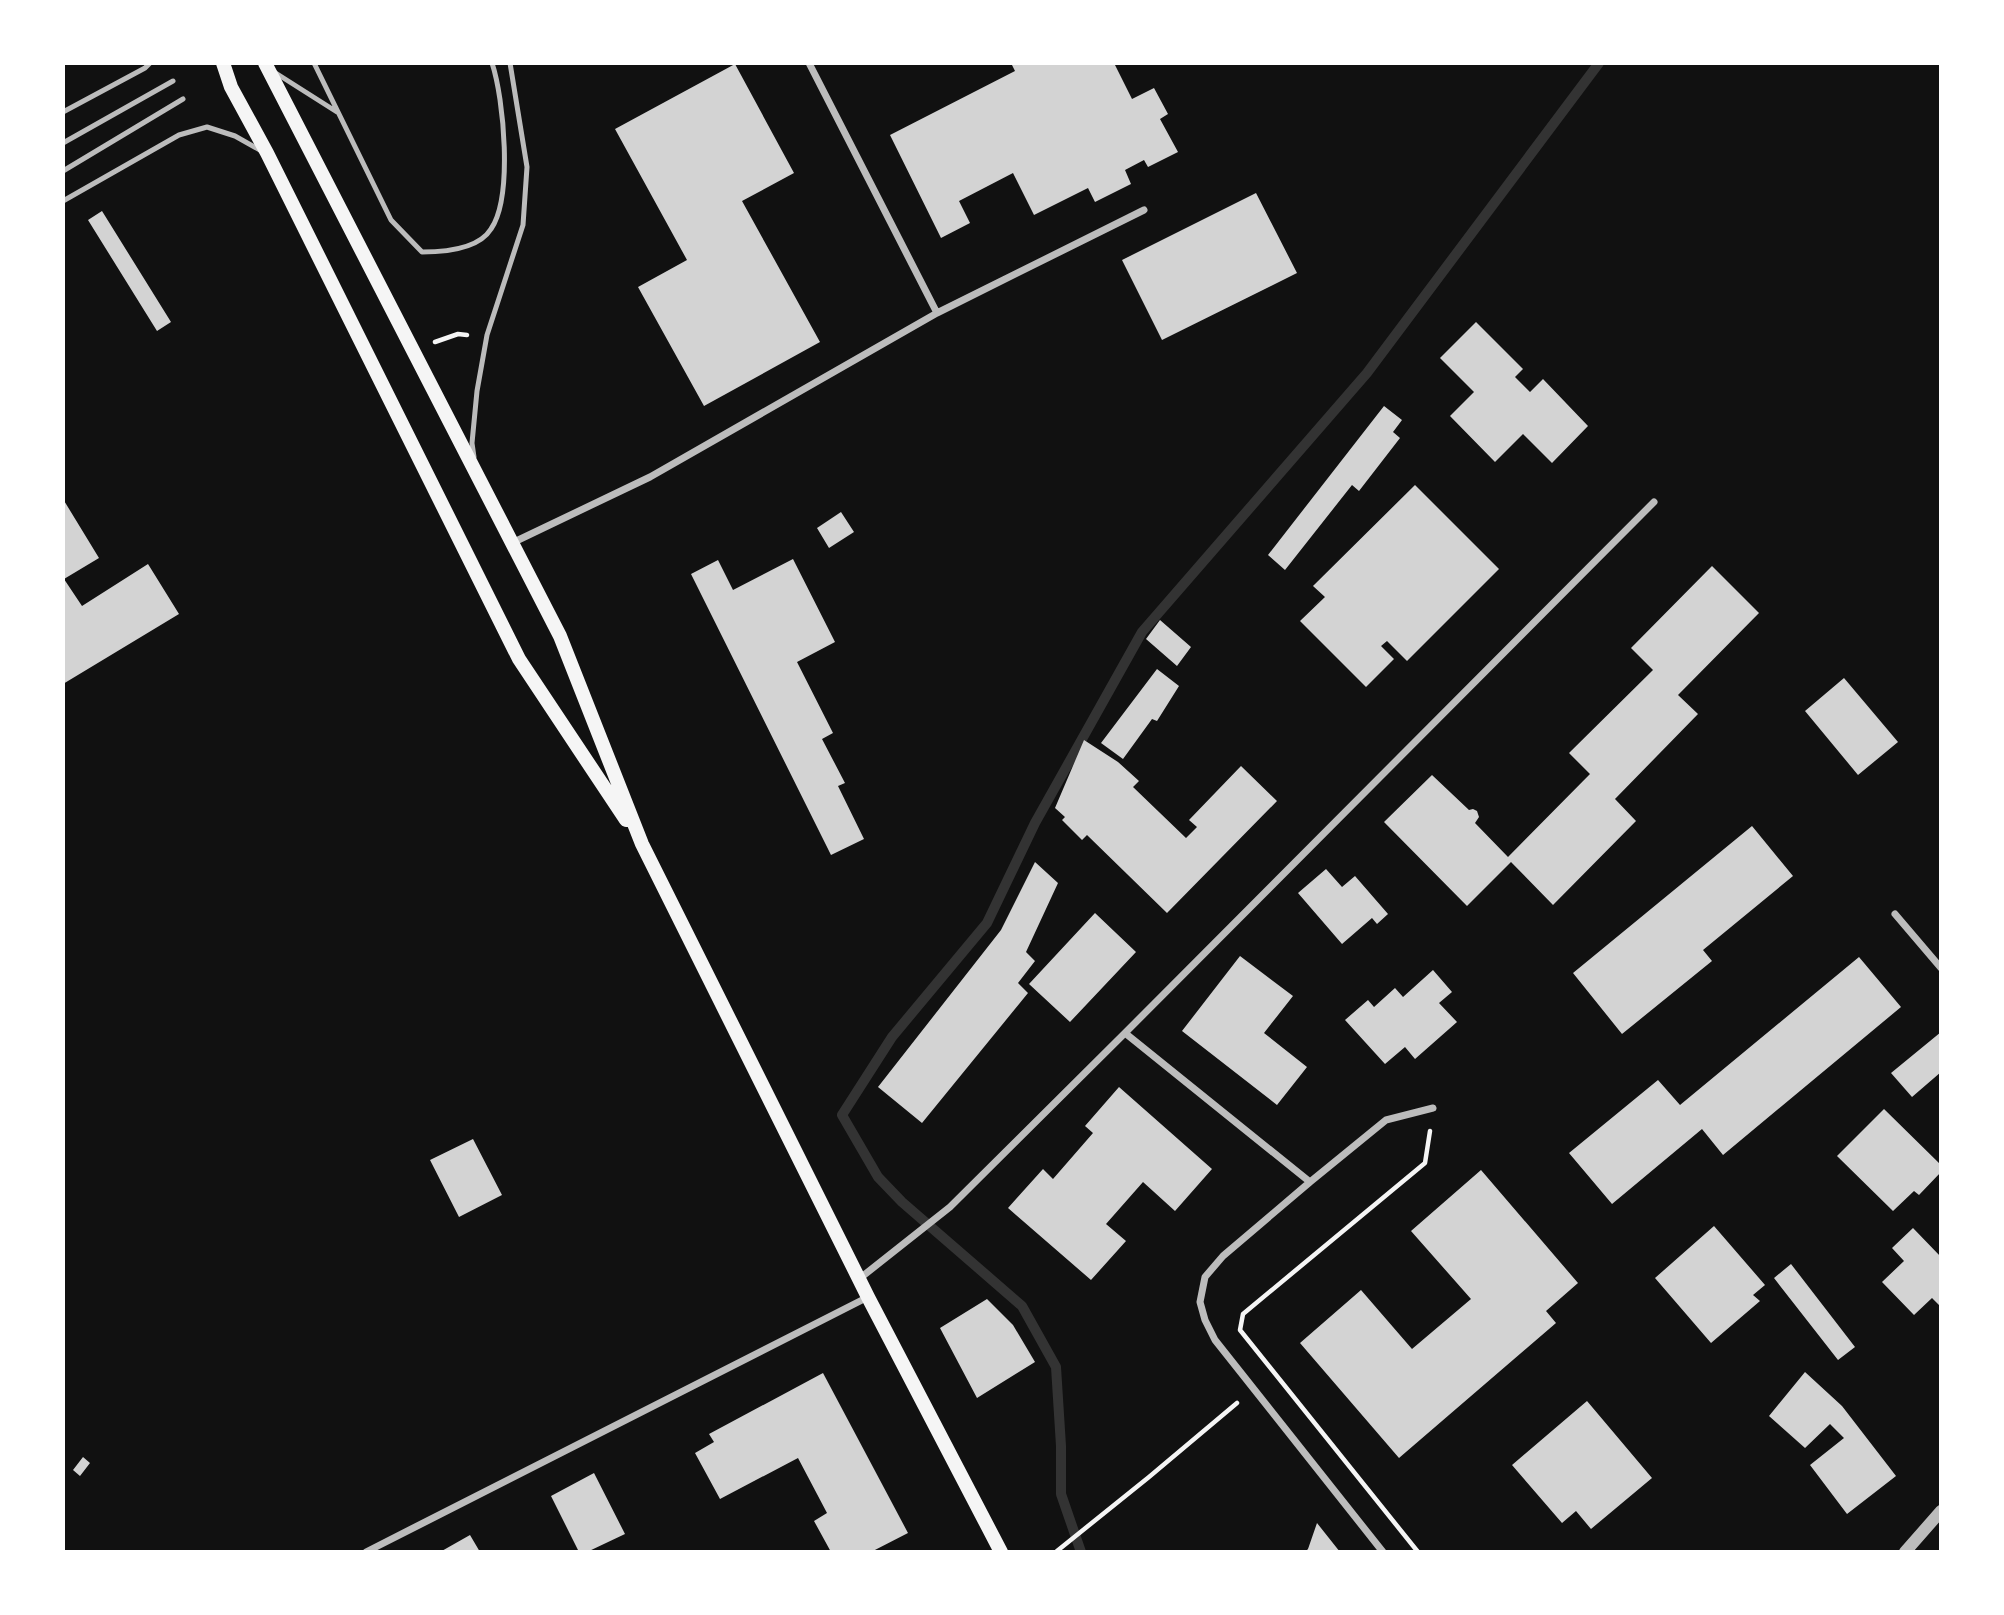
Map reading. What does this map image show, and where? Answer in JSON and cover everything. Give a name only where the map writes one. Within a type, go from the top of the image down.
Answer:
[{"type":"main road","points":[[223,63],[231,87],[267,153],[519,659],[642,844]]},
{"type":"main road","points":[[268,65],[560,636],[642,844],[868,1297],[1001,1552]]},
{"type":"street","points":[[808,63],[937,313]]},
{"type":"street","points":[[512,542],[650,477],[937,313],[1144,211]]},
{"type":"street","points":[[859,1279],[950,1207],[1654,502]]},
{"type":"street","points":[[1895,914],[1941,968]]},
{"type":"street","points":[[1125,1033],[1310,1182]]},
{"type":"street","points":[[1383,1552],[1215,1340],[1200,1302],[1205,1278],[1223,1256],[1310,1182],[1386,1120],[1433,1108]]},
{"type":"street","points":[[366,1552],[868,1297]]},
{"type":"street","points":[[1905,1552],[1941,1511]]},
{"type":"lane","points":[[63,112],[150,63]]},
{"type":"lane","points":[[314,63],[391,220],[422,252],[447,252],[477,242],[491,231],[498,216],[503,184],[504,133],[492,63]]},
{"type":"lane","points":[[476,475],[472,443],[477,391],[487,335],[523,225],[527,167],[510,63]]},
{"type":"lane","points":[[268,65],[339,114]]},
{"type":"lane","points":[[63,144],[173,81]]},
{"type":"lane","points":[[63,171],[183,99]]},
{"type":"lane","points":[[63,201],[179,135],[207,127],[235,136],[267,153]]},
{"type":"path","points":[[1418,1552],[1240,1330],[1243,1314],[1425,1163],[1433,1108]]},
{"type":"path","points":[[1057,1551],[1237,1403]]},
{"type":"building","points":[[1011,63],[1114,63],[1132,99],[1154,88],[1168,114],[1160,119],[1178,152],[1148,167],[1144,160],[1125,170],[1131,184],[1095,202],[1088,188],[1034,215],[1013,173],[959,201],[970,223],[941,238],[890,135],[1015,71]]},
{"type":"building","points":[[735,64],[794,173],[742,201],[820,342],[704,406],[638,287],[687,260],[615,129]]},
{"type":"building","points":[[1256,193],[1297,273],[1162,340],[1122,260]]},
{"type":"building","points":[[102,211],[171,322],[157,331],[88,220]]},
{"type":"building","points":[[1476,322],[1523,369],[1515,377],[1530,392],[1543,379],[1588,426],[1552,463],[1523,434],[1495,462],[1450,416],[1474,392],[1440,358]]},
{"type":"building","points":[[1384,406],[1402,420],[1393,432],[1400,438],[1359,491],[1352,485],[1285,570],[1268,555]]},
{"type":"building","points":[[1415,485],[1499,569],[1407,661],[1387,641],[1381,646],[1394,659],[1366,687],[1300,621],[1325,597],[1313,586]]},
{"type":"building","points":[[63,499],[99,558],[64,579],[82,606],[148,564],[179,614],[63,684]]},
{"type":"building","points":[[841,512],[854,532],[829,548],[817,528]]},
{"type":"building","points":[[793,559],[835,642],[797,662],[833,733],[822,739],[845,783],[838,786],[864,839],[831,855],[691,574],[718,560],[733,590]]},
{"type":"building","points":[[1712,566],[1759,613],[1678,695],[1698,714],[1615,799],[1636,821],[1553,905],[1511,862],[1467,906],[1384,822],[1432,775],[1469,810],[1477,811],[1479,817],[1475,823],[1508,857],[1590,774],[1569,753],[1653,670],[1631,648]]},
{"type":"building","points":[[1160,620],[1191,647],[1177,666],[1146,639]]},
{"type":"building","points":[[1157,669],[1179,686],[1157,721],[1152,719],[1123,759],[1101,743]]},
{"type":"building","points":[[1844,678],[1898,742],[1858,775],[1805,711]]},
{"type":"building","points":[[1084,740],[1118,762],[1139,781],[1133,787],[1186,838],[1197,827],[1189,820],[1241,766],[1277,801],[1167,913],[1087,835],[1082,840],[1062,820],[1065,817],[1055,808]]},
{"type":"building","points":[[1752,826],[1793,876],[1703,950],[1712,961],[1622,1034],[1573,973]]},
{"type":"building","points":[[1035,862],[1058,883],[1026,952],[1035,961],[1018,983],[1028,993],[922,1123],[878,1087],[1001,930]]},
{"type":"building","points":[[1326,869],[1342,887],[1355,876],[1388,914],[1377,924],[1372,918],[1342,944],[1298,893]]},
{"type":"building","points":[[1095,913],[1136,952],[1070,1022],[1029,984]]},
{"type":"building","points":[[1240,956],[1293,996],[1264,1033],[1307,1067],[1277,1105],[1182,1031]]},
{"type":"building","points":[[1859,957],[1901,1007],[1723,1155],[1702,1129],[1612,1204],[1569,1153],[1658,1080],[1680,1105]]},
{"type":"building","points":[[1433,970],[1452,992],[1439,1003],[1457,1022],[1415,1059],[1405,1047],[1385,1064],[1345,1020],[1368,1000],[1374,1007],[1395,988],[1403,997]]},
{"type":"building","points":[[1941,1032],[1941,1072],[1912,1097],[1891,1073]]},
{"type":"building","points":[[1119,1087],[1212,1169],[1175,1211],[1143,1182],[1106,1224],[1126,1241],[1091,1280],[1008,1208],[1043,1169],[1053,1179],[1093,1133],[1085,1126]]},
{"type":"building","points":[[1884,1109],[1941,1165],[1941,1172],[1919,1195],[1914,1191],[1893,1211],[1837,1156]]},
{"type":"building","points":[[473,1139],[502,1195],[459,1217],[430,1160]]},
{"type":"building","points":[[1481,1170],[1578,1283],[1546,1311],[1556,1323],[1399,1458],[1300,1343],[1361,1290],[1412,1349],[1471,1299],[1411,1231]]},
{"type":"building","points":[[1714,1226],[1765,1285],[1753,1295],[1760,1301],[1711,1343],[1655,1278]]},
{"type":"building","points":[[1913,1228],[1941,1257],[1941,1307],[1932,1298],[1914,1315],[1882,1282],[1904,1261],[1892,1248]]},
{"type":"building","points":[[1791,1264],[1855,1347],[1838,1360],[1774,1278]]},
{"type":"building","points":[[987,1299],[1013,1325],[1035,1362],[977,1398],[940,1328]]},
{"type":"building","points":[[1805,1372],[1842,1406],[1896,1476],[1847,1514],[1810,1465],[1844,1438],[1830,1424],[1805,1448],[1769,1416]]},
{"type":"building","points":[[823,1373],[908,1533],[871,1552],[831,1552],[814,1521],[827,1513],[798,1458],[720,1499],[695,1453],[714,1442],[709,1434]]},
{"type":"building","points":[[1587,1401],[1652,1478],[1591,1529],[1576,1511],[1562,1523],[1512,1465]]},
{"type":"building","points":[[83,1457],[90,1463],[80,1476],[73,1470]]},
{"type":"building","points":[[594,1473],[625,1534],[587,1552],[579,1552],[551,1496]]},
{"type":"building","points":[[1317,1523],[1340,1552],[1305,1552]]},
{"type":"building","points":[[470,1535],[480,1552],[440,1552]]},
{"type":"waterway","points":[[1081,1552],[1061,1494],[1056,1367],[1022,1306],[902,1202],[878,1177],[842,1115],[892,1037],[987,923],[1035,823],[1142,632],[1367,373],[1599,63]]}]
